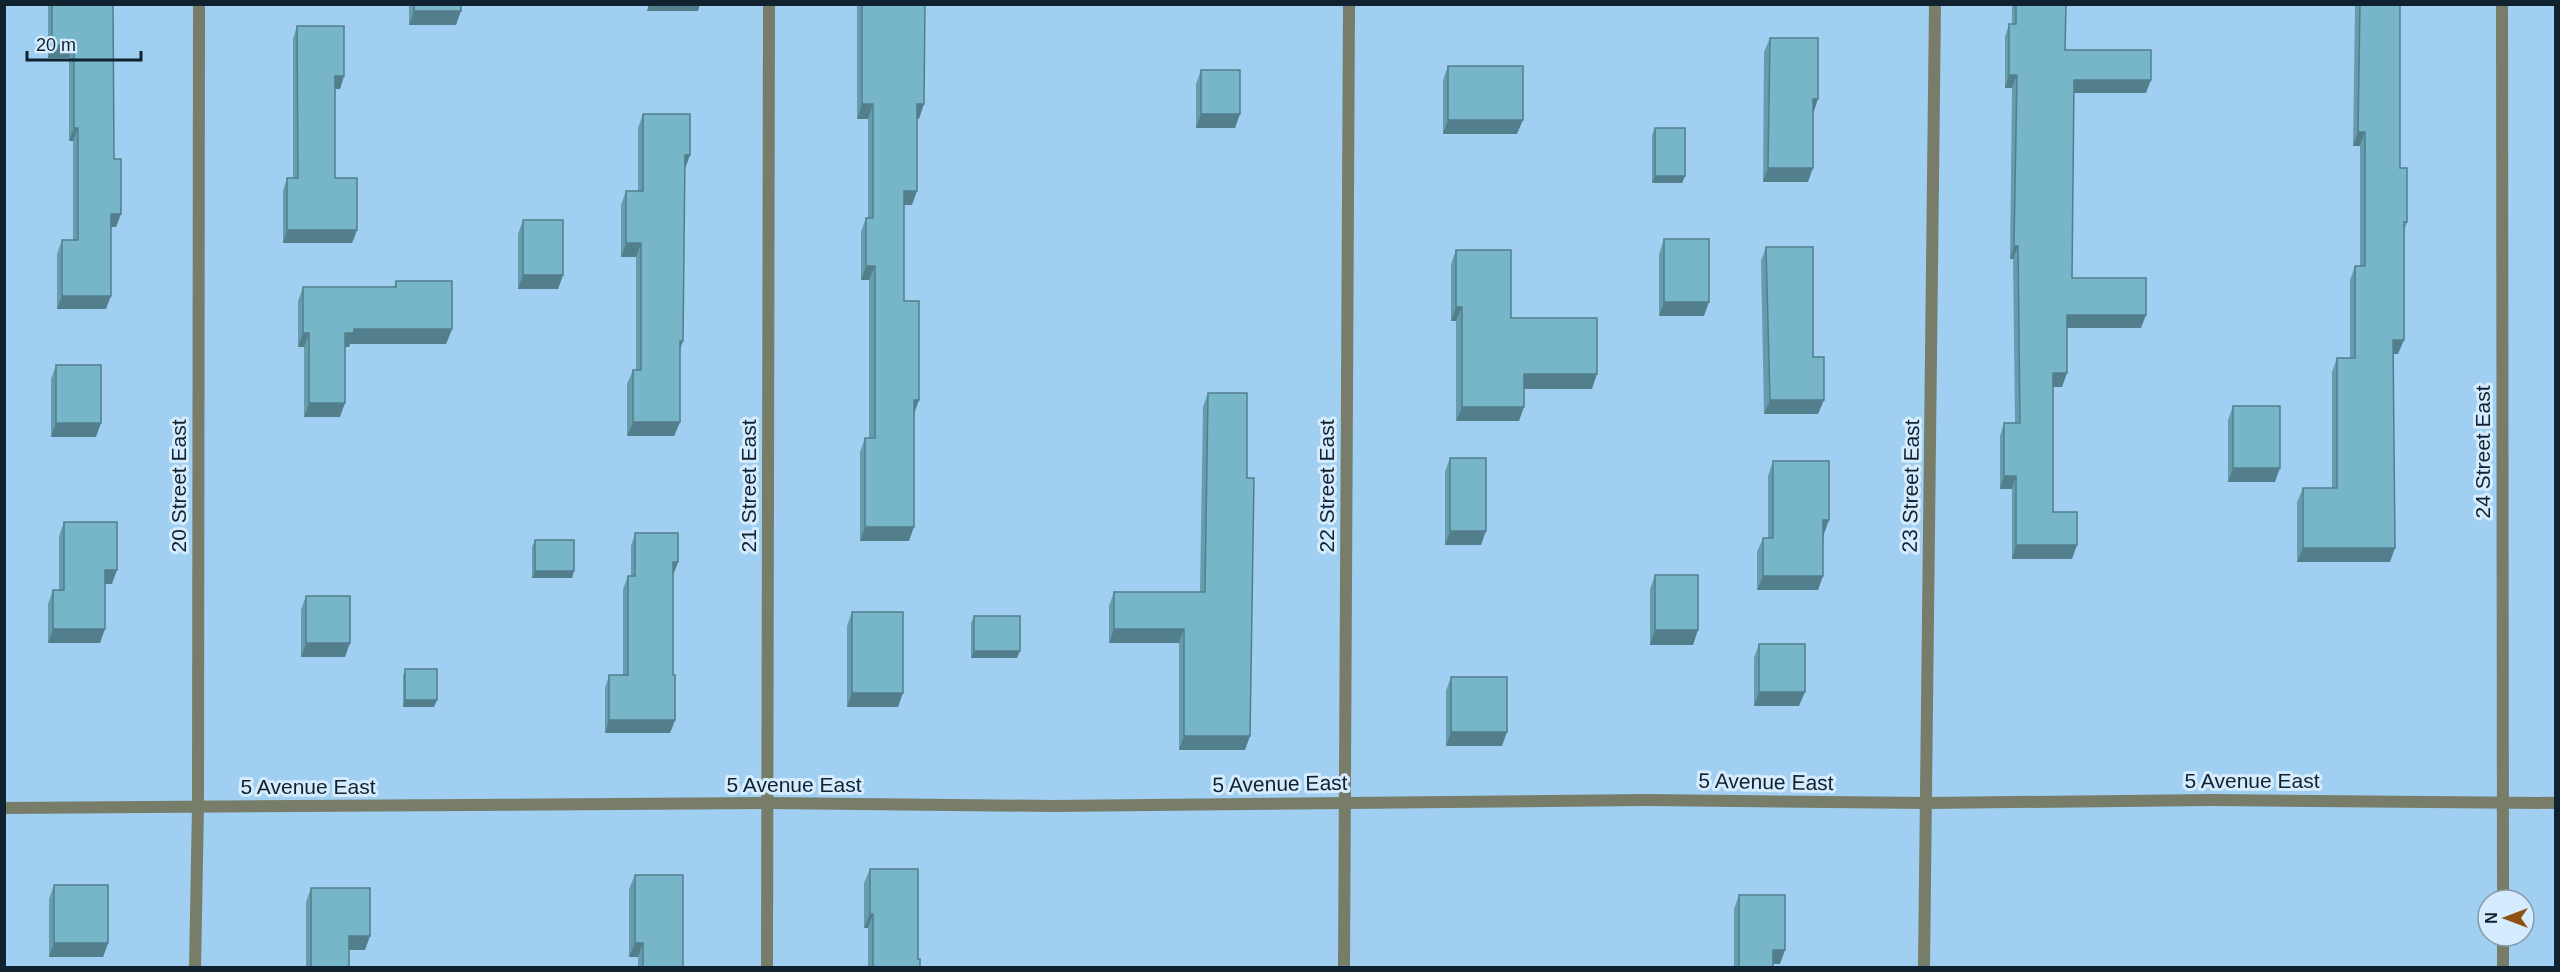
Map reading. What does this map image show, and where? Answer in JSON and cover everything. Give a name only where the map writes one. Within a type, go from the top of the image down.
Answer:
[{"type":"street","name":"20 Street East","points":[[195,968],[198,806],[199,4]]},
{"type":"street","name":"21 Street East","points":[[767,968],[769,4]]},
{"type":"street","name":"22 Street East","points":[[1344,968],[1349,4]]},
{"type":"street","name":"23 Street East","points":[[1924,968],[1935,4]]},
{"type":"street","name":"24 Street East","points":[[2502,4],[2503,888]]},
{"type":"street","name":"5 Avenue East","points":[[4,808],[768,803],[1065,806],[1647,800],[1927,803],[2212,800],[2556,803]]},
{"type":"street","points":[[2503,948],[2503,968]]},
{"type":"building","points":[[52,4],[113,4],[114,159],[121,159],[121,214],[111,214],[111,296],[62,296],[62,240],[78,240],[78,128],[74,128],[74,45],[52,45]]},
{"type":"building","points":[[414,4],[461,4],[461,11],[414,11]]},
{"type":"building","points":[[862,4],[925,4],[924,104],[917,104],[917,191],[904,191],[904,301],[919,301],[919,400],[914,400],[914,527],[865,527],[865,438],[875,438],[875,266],[866,266],[866,218],[873,218],[873,104],[862,104]]},
{"type":"building","points":[[2016,4],[2066,4],[2065,50],[2151,50],[2151,80],[2074,80],[2072,278],[2146,278],[2146,315],[2067,315],[2067,373],[2053,373],[2053,512],[2077,512],[2077,545],[2016,545],[2016,476],[2004,476],[2004,423],[2020,423],[2018,246],[2014,246],[2017,75],[2009,75],[2009,24],[2016,24]]},
{"type":"building","points":[[2360,4],[2400,4],[2400,168],[2407,168],[2407,222],[2404,222],[2404,340],[2393,340],[2395,548],[2303,548],[2303,488],[2337,488],[2337,358],[2355,358],[2355,266],[2365,266],[2365,132],[2358,132]]},
{"type":"building","points":[[297,26],[344,26],[344,76],[335,76],[335,178],[357,178],[357,230],[287,230],[287,178],[298,178]]},
{"type":"building","points":[[1770,38],[1818,38],[1818,99],[1813,99],[1813,168],[1768,168]]},
{"type":"building","points":[[1448,66],[1523,66],[1523,120],[1448,120]]},
{"type":"building","points":[[1201,70],[1240,70],[1240,114],[1201,114]]},
{"type":"building","points":[[643,114],[690,114],[690,155],[685,155],[680,422],[633,422],[633,370],[641,370],[641,243],[626,243],[626,191],[643,191]]},
{"type":"building","points":[[1655,128],[1685,128],[1685,176],[1655,176]]},
{"type":"building","points":[[523,220],[563,220],[563,275],[523,275]]},
{"type":"building","points":[[1664,239],[1709,239],[1709,302],[1664,302]]},
{"type":"building","points":[[1766,247],[1813,247],[1813,357],[1824,357],[1824,400],[1770,400]]},
{"type":"building","points":[[1456,250],[1511,250],[1511,318],[1597,318],[1597,374],[1524,374],[1524,407],[1462,407],[1462,307],[1456,307]]},
{"type":"building","points":[[396,281],[452,281],[452,329],[354,329],[354,333],[345,333],[345,403],[309,403],[309,333],[303,333],[303,287],[396,287]]},
{"type":"building","points":[[56,365],[101,365],[101,423],[56,423]]},
{"type":"building","points":[[1208,393],[1247,393],[1247,478],[1254,478],[1250,736],[1184,736],[1184,629],[1114,629],[1114,592],[1205,592]]},
{"type":"building","points":[[2233,406],[2280,406],[2280,468],[2233,468]]},
{"type":"building","points":[[1450,458],[1486,458],[1486,531],[1450,531]]},
{"type":"building","points":[[1773,461],[1829,461],[1829,520],[1823,520],[1823,576],[1763,576],[1763,538],[1773,538]]},
{"type":"building","points":[[64,522],[117,522],[117,570],[105,570],[105,629],[53,629],[53,590],[64,590]]},
{"type":"building","points":[[635,533],[678,533],[678,562],[673,562],[675,720],[609,720],[609,675],[628,675],[628,576],[635,576]]},
{"type":"building","points":[[535,540],[574,540],[574,571],[535,571]]},
{"type":"building","points":[[1655,575],[1698,575],[1698,630],[1655,630]]},
{"type":"building","points":[[306,596],[350,596],[350,643],[306,643]]},
{"type":"building","points":[[852,612],[903,612],[903,693],[852,693]]},
{"type":"building","points":[[974,616],[1020,616],[1020,651],[974,651]]},
{"type":"building","points":[[1759,644],[1805,644],[1805,692],[1759,692]]},
{"type":"building","points":[[405,669],[437,669],[437,700],[405,700]]},
{"type":"building","points":[[1451,677],[1507,677],[1507,732],[1451,732]]},
{"type":"building","points":[[870,869],[918,869],[918,959],[920,959],[920,968],[873,968]]},
{"type":"building","points":[[635,875],[683,875],[683,968],[643,968],[643,943],[635,943]]},
{"type":"building","points":[[54,885],[108,885],[108,943],[54,943]]},
{"type":"building","points":[[311,888],[370,888],[370,936],[349,936],[349,968],[311,968]]},
{"type":"building","points":[[1739,895],[1785,895],[1785,950],[1773,950],[1773,968],[1739,968]]}]
